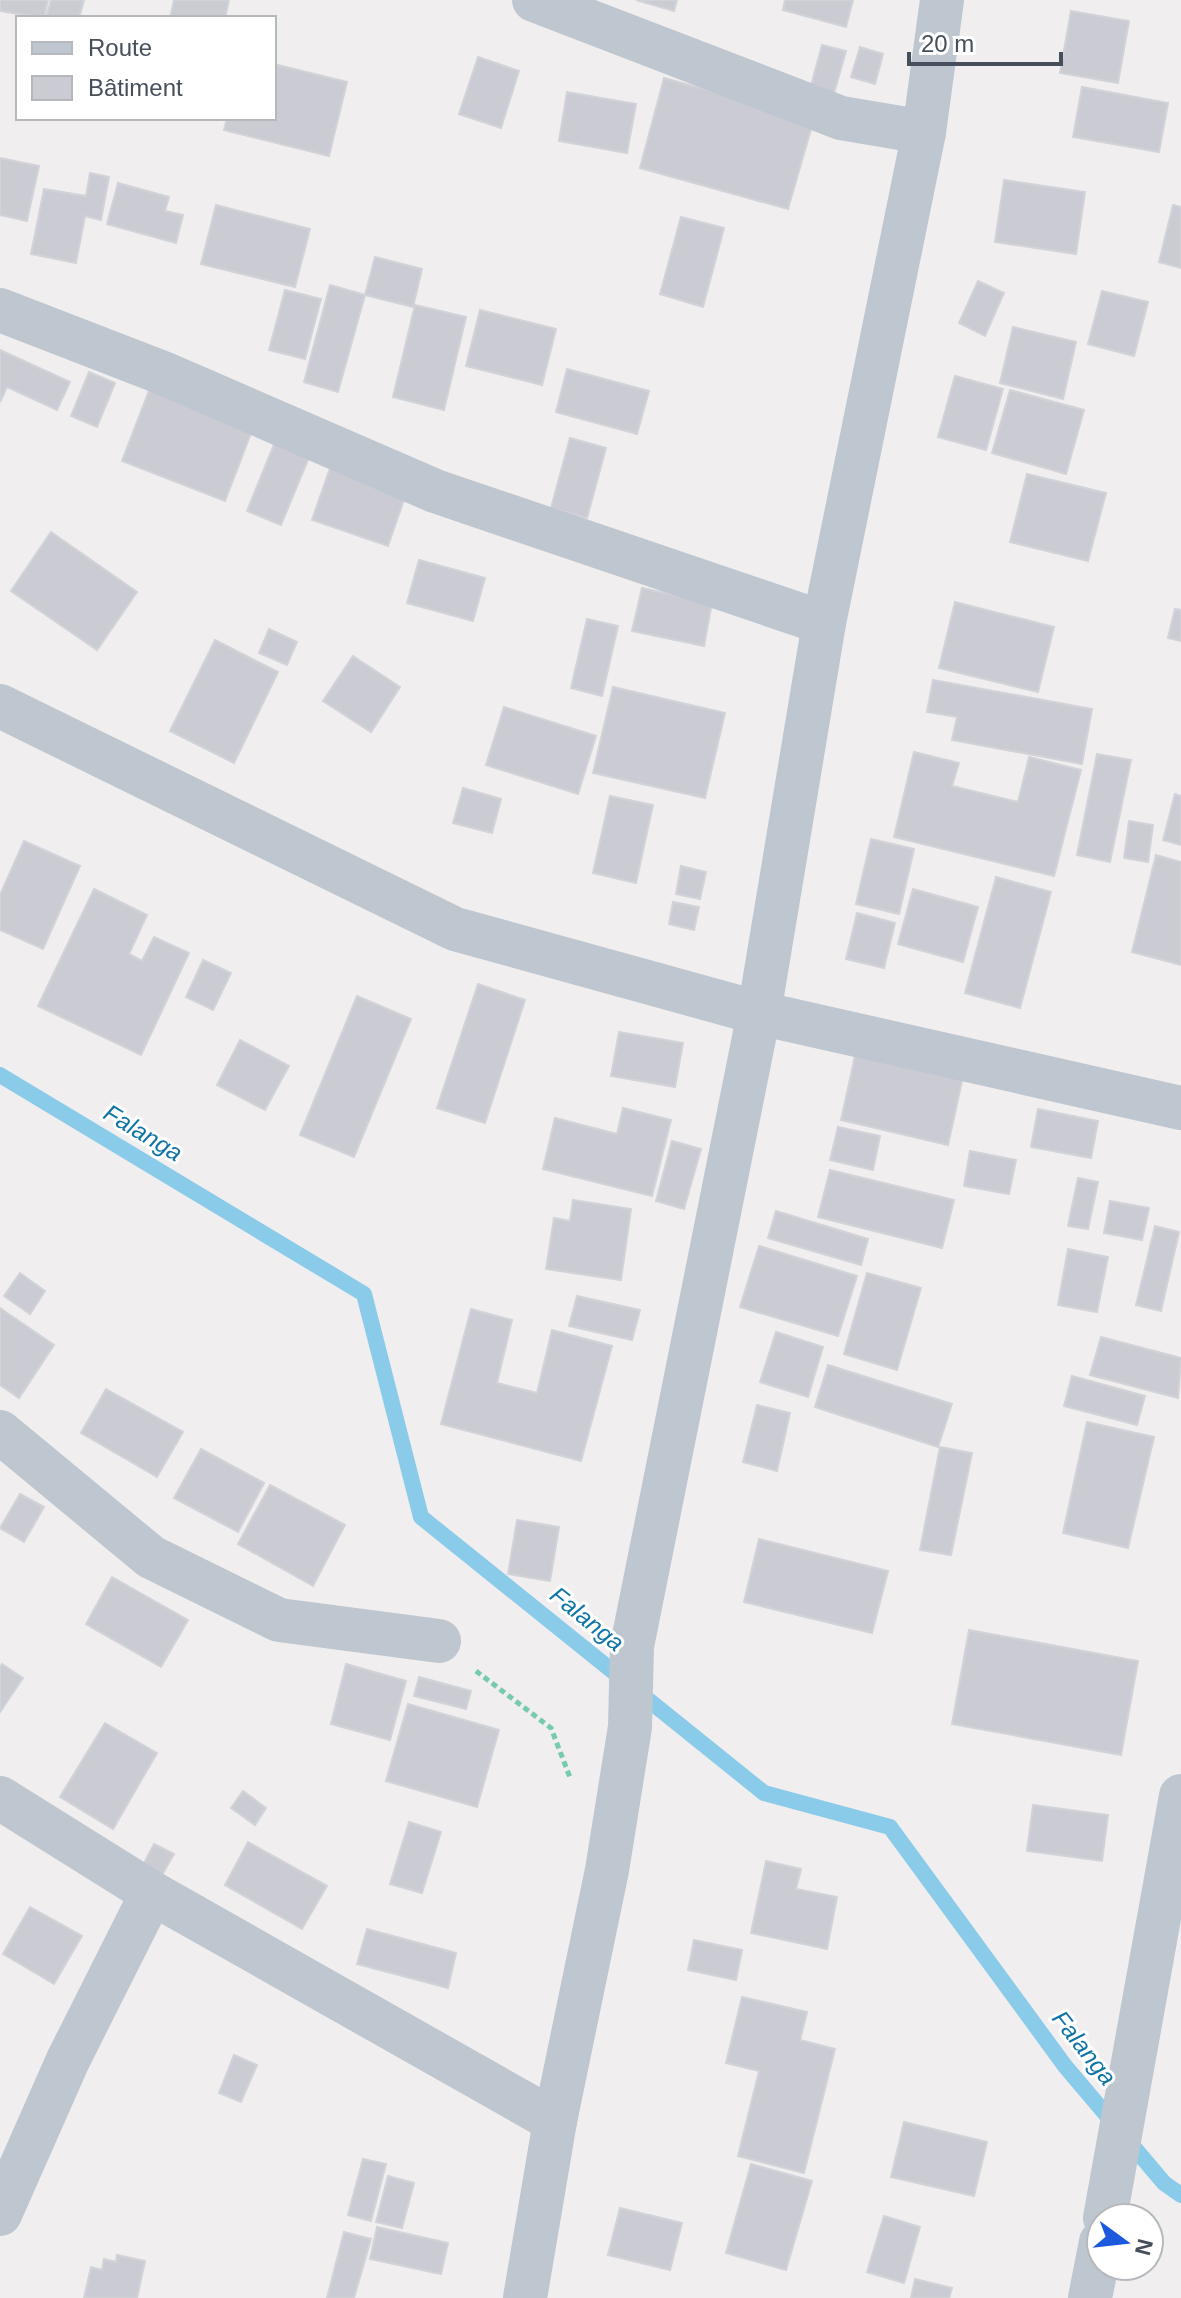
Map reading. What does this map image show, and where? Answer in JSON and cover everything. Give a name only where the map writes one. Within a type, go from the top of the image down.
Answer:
[{"type":"street","points":[[534,0],[841,118],[924,132]]},
{"type":"street","points":[[525,2298],[555,2121],[607,1870],[630,1727],[632,1646],[759,1013],[824,623],[924,132],[942,0]]},
{"type":"street","points":[[0,310],[163,373],[435,491],[824,623]]},
{"type":"street","points":[[0,706],[455,929],[759,1013],[1181,1108]]},
{"type":"street","points":[[0,1432],[151,1557],[279,1620],[439,1641]]},
{"type":"street","points":[[1108,2202],[1181,1796]]},
{"type":"street","points":[[0,1798],[152,1893],[555,2121]]},
{"type":"street","points":[[0,2214],[68,2060],[152,1893]]},
{"type":"path","points":[[439,1641],[551,1728],[573,1785]]},
{"type":"building","points":[[0,0],[48,0],[44,16],[0,11]]},
{"type":"building","points":[[51,0],[84,0],[80,16],[47,16]]},
{"type":"building","points":[[174,0],[229,0],[225,16],[170,16]]},
{"type":"building","points":[[636,0],[677,0],[674,11]]},
{"type":"building","points":[[785,0],[853,0],[846,27],[783,10]]},
{"type":"building","points":[[1071,11],[1129,21],[1118,83],[1060,73]]},
{"type":"building","points":[[822,45],[846,51],[831,104],[808,97]]},
{"type":"building","points":[[860,47],[883,54],[875,84],[851,77]]},
{"type":"building","points":[[478,57],[519,71],[501,128],[459,114]]},
{"type":"building","points":[[276,64],[347,82],[329,156],[224,130],[226,120],[276,120]]},
{"type":"building","points":[[664,78],[814,119],[788,209],[640,168]]},
{"type":"building","points":[[1082,87],[1168,103],[1159,152],[1073,137]]},
{"type":"building","points":[[567,92],[636,104],[627,153],[559,141]]},
{"type":"building","points":[[0,158],[39,166],[27,221],[0,215]]},
{"type":"building","points":[[90,173],[109,177],[101,220],[85,216],[76,263],[31,254],[44,189],[86,196]]},
{"type":"building","points":[[1004,180],[1085,192],[1076,254],[995,242]]},
{"type":"building","points":[[118,183],[169,197],[165,211],[183,215],[176,243],[107,224]]},
{"type":"building","points":[[216,205],[310,229],[295,287],[201,264]]},
{"type":"building","points":[[1173,205],[1181,207],[1181,268],[1159,262]]},
{"type":"building","points":[[681,217],[724,228],[703,307],[660,294]]},
{"type":"building","points":[[375,257],[422,269],[413,307],[365,295]]},
{"type":"building","points":[[978,281],[1004,293],[985,336],[959,323]]},
{"type":"building","points":[[330,285],[365,295],[338,392],[304,382]]},
{"type":"building","points":[[285,290],[321,299],[305,359],[269,350]]},
{"type":"building","points":[[1102,291],[1148,302],[1134,356],[1088,344]]},
{"type":"building","points":[[415,305],[466,317],[444,410],[393,397]]},
{"type":"building","points":[[480,310],[556,329],[542,385],[466,366]]},
{"type":"building","points":[[1013,327],[1076,342],[1063,399],[1000,383]]},
{"type":"building","points":[[0,350],[70,382],[57,410],[7,387],[0,402]]},
{"type":"building","points":[[567,369],[649,391],[637,434],[556,412]]},
{"type":"building","points":[[89,372],[115,383],[97,427],[71,416]]},
{"type":"building","points":[[955,376],[1003,389],[986,450],[938,437]]},
{"type":"building","points":[[150,388],[253,428],[225,501],[122,461]]},
{"type":"building","points":[[1010,390],[1084,410],[1066,474],[992,453]]},
{"type":"building","points":[[277,437],[312,450],[281,525],[247,511]]},
{"type":"building","points":[[570,438],[606,448],[587,518],[551,508]]},
{"type":"building","points":[[330,468],[406,494],[388,546],[312,520]]},
{"type":"building","points":[[1027,474],[1106,493],[1088,561],[1010,542]]},
{"type":"building","points":[[51,532],[137,592],[97,650],[11,591]]},
{"type":"building","points":[[419,560],[485,578],[473,621],[407,603]]},
{"type":"building","points":[[642,588],[712,603],[704,646],[632,631]]},
{"type":"building","points":[[955,602],[1054,627],[1038,692],[939,668]]},
{"type":"building","points":[[1175,609],[1181,610],[1181,641],[1168,638]]},
{"type":"building","points":[[587,619],[618,626],[602,696],[571,688]]},
{"type":"building","points":[[269,629],[297,642],[287,665],[259,653]]},
{"type":"building","points":[[215,640],[278,672],[234,763],[170,731]]},
{"type":"building","points":[[353,656],[400,687],[371,732],[323,701]]},
{"type":"building","points":[[933,680],[1092,709],[1082,764],[952,740],[957,717],[927,712]]},
{"type":"building","points":[[613,687],[725,713],[705,798],[593,773]]},
{"type":"building","points":[[504,707],[596,736],[578,794],[486,765]]},
{"type":"building","points":[[914,752],[959,763],[952,786],[1018,802],[1029,757],[1081,770],[1054,876],[894,837]]},
{"type":"building","points":[[1097,754],[1131,760],[1110,862],[1077,855]]},
{"type":"building","points":[[463,788],[501,799],[492,833],[453,823]]},
{"type":"building","points":[[1175,794],[1181,796],[1181,845],[1163,840]]},
{"type":"building","points":[[610,796],[653,805],[636,883],[593,873]]},
{"type":"building","points":[[1129,821],[1153,825],[1148,862],[1124,858]]},
{"type":"building","points":[[871,839],[914,849],[899,914],[856,904]]},
{"type":"building","points":[[24,841],[80,866],[43,949],[0,930],[0,895]]},
{"type":"building","points":[[1156,855],[1181,862],[1181,965],[1132,952]]},
{"type":"building","points":[[681,866],[706,872],[700,899],[676,894]]},
{"type":"building","points":[[996,877],[1051,892],[1020,1008],[965,993]]},
{"type":"building","points":[[94,889],[147,915],[129,954],[142,961],[154,937],[189,953],[141,1055],[38,1006]]},
{"type":"building","points":[[913,889],[978,907],[963,962],[898,944]]},
{"type":"building","points":[[673,902],[699,907],[694,930],[669,924]]},
{"type":"building","points":[[857,913],[895,923],[884,968],[846,959]]},
{"type":"building","points":[[203,960],[231,973],[213,1010],[186,997]]},
{"type":"building","points":[[478,984],[525,1000],[485,1123],[437,1108]]},
{"type":"building","points":[[357,996],[411,1019],[354,1157],[300,1135]]},
{"type":"building","points":[[619,1032],[683,1043],[675,1087],[611,1076]]},
{"type":"building","points":[[240,1040],[289,1066],[265,1110],[217,1085]]},
{"type":"building","points":[[857,1047],[964,1072],[948,1145],[841,1120]]},
{"type":"building","points":[[623,1108],[671,1120],[652,1196],[543,1169],[555,1118],[617,1134]]},
{"type":"building","points":[[1038,1109],[1098,1121],[1091,1158],[1031,1147]]},
{"type":"building","points":[[838,1127],[880,1136],[873,1170],[830,1160]]},
{"type":"building","points":[[672,1141],[701,1149],[684,1209],[656,1201]]},
{"type":"building","points":[[970,1151],[1016,1160],[1009,1194],[964,1186]]},
{"type":"building","points":[[830,1170],[954,1200],[942,1248],[818,1217]]},
{"type":"building","points":[[1078,1178],[1098,1182],[1088,1229],[1068,1226]]},
{"type":"building","points":[[573,1200],[631,1209],[621,1280],[546,1269],[554,1218],[570,1221]]},
{"type":"building","points":[[1110,1201],[1149,1208],[1142,1240],[1104,1233]]},
{"type":"building","points":[[776,1211],[868,1239],[861,1265],[768,1238]]},
{"type":"building","points":[[1155,1226],[1179,1232],[1161,1311],[1136,1305]]},
{"type":"building","points":[[759,1246],[857,1276],[838,1336],[740,1307]]},
{"type":"building","points":[[1068,1249],[1108,1257],[1097,1312],[1058,1305]]},
{"type":"building","points":[[20,1273],[45,1291],[30,1314],[4,1296]]},
{"type":"building","points":[[867,1273],[921,1288],[897,1370],[844,1354]]},
{"type":"building","points":[[577,1296],[640,1310],[632,1340],[569,1326]]},
{"type":"building","points":[[0,1308],[54,1345],[19,1398],[0,1385]]},
{"type":"building","points":[[471,1309],[512,1320],[497,1383],[537,1393],[552,1330],[612,1346],[581,1461],[441,1424]]},
{"type":"building","points":[[776,1332],[823,1347],[808,1397],[760,1382]]},
{"type":"building","points":[[1101,1337],[1181,1358],[1178,1398],[1090,1375]]},
{"type":"building","points":[[828,1365],[952,1404],[938,1447],[815,1407]]},
{"type":"building","points":[[1072,1376],[1145,1396],[1137,1425],[1064,1406]]},
{"type":"building","points":[[106,1389],[183,1432],[157,1477],[81,1433]]},
{"type":"building","points":[[757,1405],[790,1413],[777,1471],[743,1462]]},
{"type":"building","points":[[1087,1422],[1154,1437],[1128,1548],[1063,1533]]},
{"type":"building","points":[[940,1447],[972,1453],[951,1555],[920,1550]]},
{"type":"building","points":[[201,1449],[264,1483],[238,1532],[174,1498]]},
{"type":"building","points":[[270,1485],[345,1525],[313,1586],[238,1544]]},
{"type":"building","points":[[20,1494],[44,1507],[24,1542],[0,1528]]},
{"type":"building","points":[[517,1520],[559,1527],[550,1581],[508,1574]]},
{"type":"building","points":[[759,1539],[888,1571],[872,1633],[744,1602]]},
{"type":"building","points":[[112,1577],[188,1620],[161,1667],[86,1624]]},
{"type":"building","points":[[969,1630],[1138,1661],[1121,1755],[952,1724]]},
{"type":"building","points":[[2,1664],[23,1678],[0,1712],[0,1667]]},
{"type":"building","points":[[346,1664],[406,1681],[390,1740],[331,1724]]},
{"type":"building","points":[[419,1677],[471,1691],[466,1709],[414,1696]]},
{"type":"building","points":[[408,1704],[499,1730],[477,1807],[386,1781]]},
{"type":"building","points":[[105,1723],[157,1753],[113,1829],[60,1797]]},
{"type":"building","points":[[243,1791],[266,1808],[255,1825],[231,1808]]},
{"type":"building","points":[[1033,1805],[1108,1815],[1102,1861],[1027,1851]]},
{"type":"building","points":[[409,1822],[441,1832],[422,1893],[390,1884]]},
{"type":"building","points":[[248,1842],[327,1886],[302,1929],[225,1885]]},
{"type":"building","points":[[154,1844],[174,1854],[161,1877],[142,1867]]},
{"type":"building","points":[[766,1861],[801,1869],[796,1889],[837,1897],[827,1949],[751,1933]]},
{"type":"building","points":[[30,1907],[82,1936],[54,1984],[3,1954]]},
{"type":"building","points":[[367,1929],[456,1953],[448,1988],[357,1964]]},
{"type":"building","points":[[694,1940],[742,1950],[736,1980],[688,1970]]},
{"type":"building","points":[[742,1997],[807,2012],[800,2040],[835,2049],[804,2173],[738,2156],[759,2071],[726,2063]]},
{"type":"building","points":[[234,2055],[257,2065],[241,2102],[219,2093]]},
{"type":"building","points":[[904,2122],[987,2142],[974,2196],[891,2177]]},
{"type":"building","points":[[363,2159],[386,2164],[371,2221],[348,2215]]},
{"type":"building","points":[[751,2164],[812,2181],[786,2270],[726,2253]]},
{"type":"building","points":[[388,2176],[414,2183],[402,2228],[376,2222]]},
{"type":"building","points":[[620,2208],[682,2223],[670,2270],[608,2255]]},
{"type":"building","points":[[884,2216],[920,2227],[904,2283],[867,2272]]},
{"type":"building","points":[[377,2227],[448,2243],[441,2274],[370,2259]]},
{"type":"building","points":[[344,2232],[371,2239],[354,2298],[327,2298]]},
{"type":"building","points":[[117,2255],[145,2261],[137,2298],[84,2298],[91,2267],[102,2270],[104,2259],[116,2262]]},
{"type":"building","points":[[915,2279],[952,2288],[949,2298],[911,2298]]},
{"type":"waterway","name":"Falanga","points":[[0,1075],[364,1294],[421,1517],[764,1793],[890,1827],[1065,2066],[1164,2183],[1181,2195]]}]
